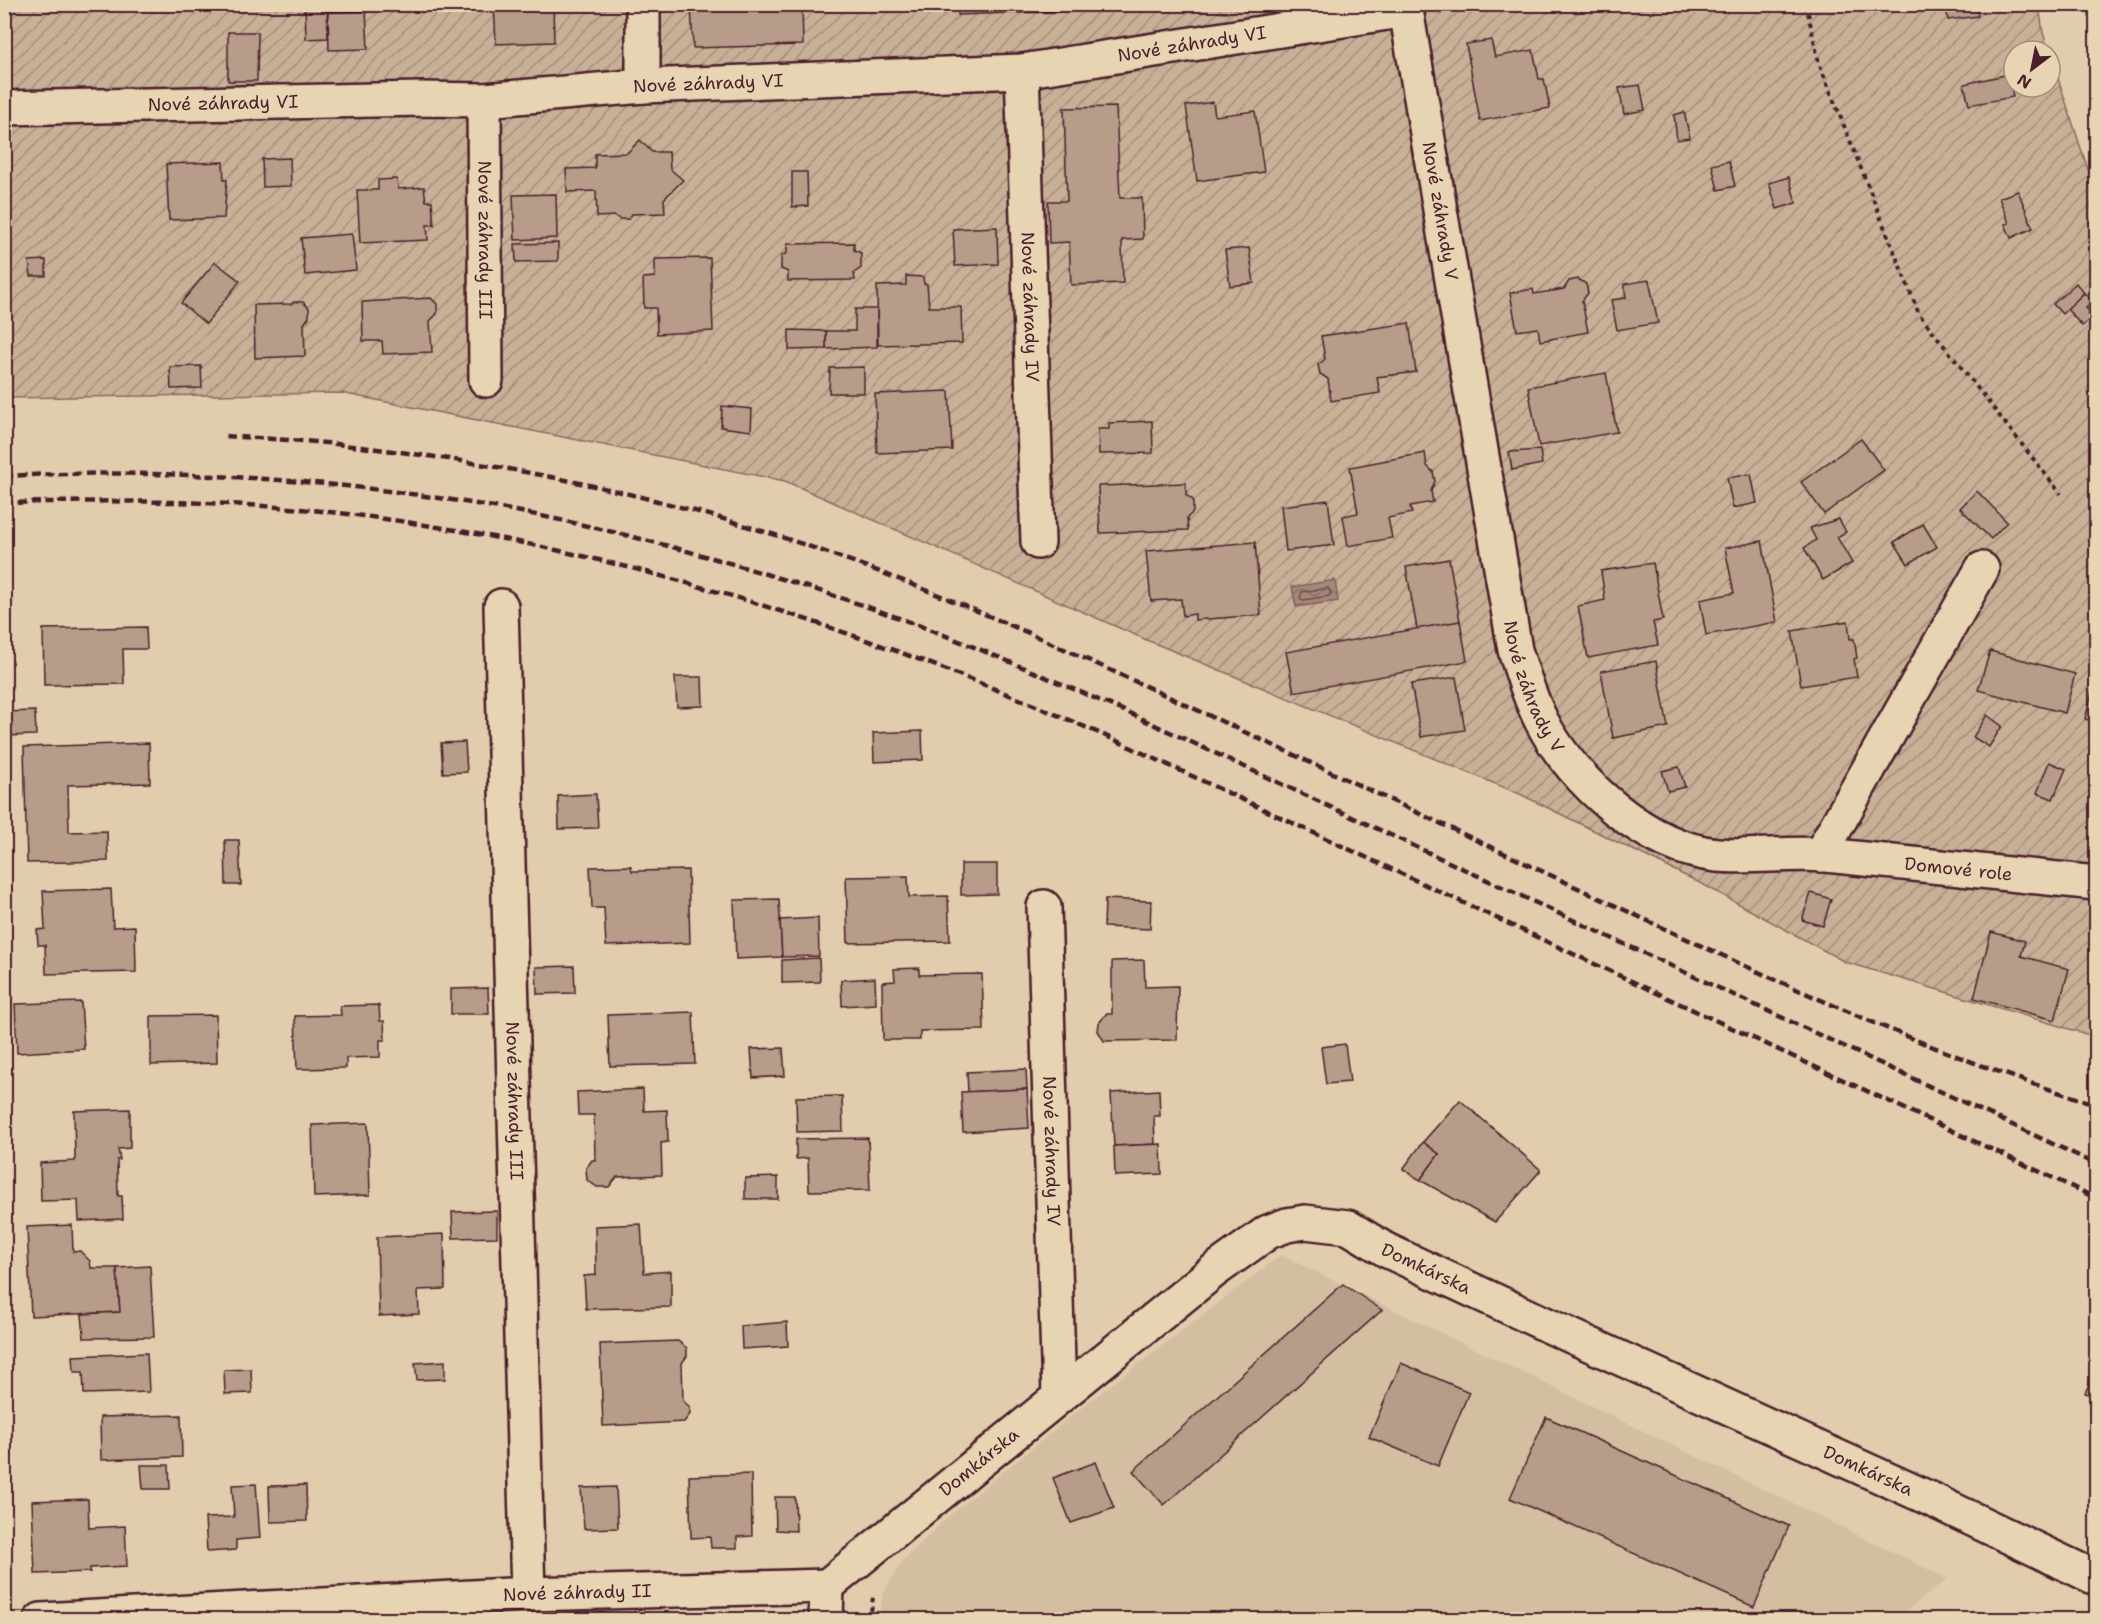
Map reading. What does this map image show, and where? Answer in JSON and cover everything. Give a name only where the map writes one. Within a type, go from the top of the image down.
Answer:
[{"type":"street","points":[[643,4],[643,86]]},
{"type":"street","name":"Nové záhrady VI","points":[[4,108],[420,99],[484,100],[643,86],[1022,71],[1406,7]]},
{"type":"street","name":"Nové záhrady V","points":[[1406,7],[1515,650],[1528,692],[1543,724],[1560,752],[1607,803],[1653,834],[1676,844],[1716,855],[1820,855]]},
{"type":"street","name":"Nové záhrady IV","points":[[1022,71],[1038,542]]},
{"type":"street","name":"Nové záhrady III","points":[[484,100],[486,380]]},
{"type":"street","points":[[1820,855],[1982,569]]},
{"type":"street","name":"Nové záhrady III","points":[[501,606],[528,1594]]},
{"type":"street","name":"Domové role","points":[[1820,855],[2097,883]]},
{"type":"street","name":"Nové záhrady IV","points":[[1044,907],[1059,1396]]},
{"type":"street","name":"Domkárska","points":[[826,1586],[1215,1270],[1268,1232],[1296,1223],[1326,1223],[1348,1227],[1386,1250],[1926,1497],[2097,1578]]},
{"type":"street","points":[[826,1586],[826,1620]]},
{"type":"street","name":"Nové záhrady II","points":[[41,1620],[528,1594],[826,1586]]},
{"type":"path","points":[[1806,4],[1819,63],[1919,314],[2061,494]]},
{"type":"shaded area","points":[[4,5],[2039,5],[2045,39],[2002,39],[2002,99],[2062,99],[2062,91],[2096,194],[2096,1037],[1845,962],[1706,886],[1520,794],[1149,641],[785,481],[341,393],[5,398]]},
{"type":"shaded area","points":[[1281,1255],[1948,1579],[1894,1620],[878,1620],[883,1594],[903,1560],[949,1516],[1091,1400]]},
{"type":"water","points":[[1335,580],[1338,601],[1296,607],[1292,587]]},
{"type":"building","points":[[305,4],[327,4],[328,38],[306,39]]},
{"type":"building","points":[[494,4],[553,4],[554,42],[496,44]]},
{"type":"building","points":[[691,4],[802,4],[803,45],[693,48]]},
{"type":"building","points":[[958,4],[1067,4],[1067,11],[958,15]]},
{"type":"building","points":[[1946,4],[1976,4],[1978,16],[1948,20]]},
{"type":"building","points":[[366,11],[368,49],[329,50],[328,12]]},
{"type":"building","points":[[228,32],[258,32],[257,81],[228,81]]},
{"type":"building","points":[[1491,40],[1495,57],[1533,50],[1539,79],[1544,79],[1550,108],[1480,121],[1466,44]]},
{"type":"building","points":[[2002,76],[2002,99],[1969,105],[1964,84]]},
{"type":"building","points":[[1640,85],[1645,110],[1624,114],[1619,88]]},
{"type":"building","points":[[1213,102],[1215,116],[1255,111],[1264,172],[1197,181],[1186,106]]},
{"type":"building","points":[[1116,107],[1120,198],[1142,198],[1143,239],[1122,240],[1123,283],[1071,285],[1069,242],[1049,243],[1048,201],[1067,201],[1064,108]]},
{"type":"building","points":[[1684,112],[1690,138],[1677,140],[1674,115]]},
{"type":"building","points":[[640,140],[652,152],[669,152],[670,169],[683,180],[664,199],[665,213],[632,214],[629,219],[619,219],[615,216],[597,217],[596,191],[567,192],[566,169],[595,168],[595,154],[627,153]]},
{"type":"building","points":[[290,158],[291,186],[263,187],[262,159]]},
{"type":"building","points":[[1729,161],[1735,186],[1718,190],[1712,165]]},
{"type":"building","points":[[223,162],[224,180],[227,180],[224,218],[169,220],[166,164]]},
{"type":"building","points":[[792,172],[807,172],[808,206],[792,207]]},
{"type":"building","points":[[1789,177],[1796,203],[1777,209],[1769,183]]},
{"type":"building","points":[[397,179],[398,189],[424,187],[426,201],[432,201],[434,225],[427,225],[428,240],[360,243],[357,190],[378,190],[378,180]]},
{"type":"building","points":[[2018,191],[2033,228],[2011,238],[2005,224],[2009,223],[1999,198]]},
{"type":"building","points":[[556,194],[557,238],[515,240],[513,195]]},
{"type":"building","points":[[997,227],[998,264],[955,266],[953,229]]},
{"type":"building","points":[[352,234],[356,270],[305,275],[301,238]]},
{"type":"building","points":[[558,243],[558,261],[516,262],[515,244]]},
{"type":"building","points":[[854,243],[854,250],[861,253],[861,268],[854,273],[855,280],[788,281],[788,272],[781,269],[781,256],[787,253],[787,244]]},
{"type":"building","points":[[1249,248],[1254,283],[1230,286],[1225,250]]},
{"type":"building","points":[[710,258],[713,331],[657,334],[656,308],[644,308],[643,278],[655,277],[655,259]]},
{"type":"building","points":[[46,260],[46,276],[31,276],[29,261]]},
{"type":"building","points":[[215,262],[240,281],[206,324],[181,303]]},
{"type":"building","points":[[906,276],[923,277],[924,284],[927,284],[929,307],[961,307],[962,343],[878,345],[877,286],[906,285]]},
{"type":"building","points":[[1578,279],[1586,284],[1588,293],[1582,301],[1588,332],[1540,341],[1538,328],[1517,331],[1510,293],[1533,289],[1534,294],[1564,289],[1569,281]]},
{"type":"building","points":[[1649,280],[1658,323],[1617,330],[1611,300],[1626,298],[1624,284]]},
{"type":"building","points":[[2076,283],[2084,293],[2062,314],[2053,304]]},
{"type":"building","points":[[2084,293],[2093,302],[2086,308],[2094,316],[2082,326],[2067,309]]},
{"type":"building","points":[[431,298],[437,304],[437,314],[430,321],[432,352],[383,354],[382,341],[363,341],[362,302]]},
{"type":"building","points":[[303,302],[309,308],[309,317],[304,324],[305,356],[255,358],[254,305]]},
{"type":"building","points":[[855,309],[877,309],[877,347],[826,349],[826,331],[855,331]]},
{"type":"building","points":[[1409,323],[1416,372],[1377,377],[1380,393],[1331,401],[1328,379],[1320,374],[1318,365],[1325,359],[1321,336]]},
{"type":"building","points":[[789,330],[826,331],[826,349],[789,350]]},
{"type":"building","points":[[201,366],[202,388],[171,389],[170,367]]},
{"type":"building","points":[[864,367],[864,393],[829,393],[830,368]]},
{"type":"building","points":[[1606,373],[1617,432],[1539,446],[1528,387]]},
{"type":"building","points":[[949,391],[952,450],[877,453],[875,394]]},
{"type":"building","points":[[722,406],[752,409],[751,431],[721,427]]},
{"type":"building","points":[[1152,421],[1153,453],[1099,454],[1098,429],[1109,429],[1109,423]]},
{"type":"building","points":[[1861,439],[1884,470],[1824,514],[1801,482]]},
{"type":"building","points":[[1540,450],[1542,464],[1512,470],[1509,452]]},
{"type":"building","points":[[1425,453],[1427,466],[1433,472],[1435,481],[1431,491],[1433,502],[1410,506],[1412,513],[1388,518],[1392,538],[1348,546],[1343,516],[1358,513],[1350,467]]},
{"type":"building","points":[[1751,474],[1757,503],[1733,508],[1727,478]]},
{"type":"building","points":[[1186,483],[1186,495],[1193,500],[1193,512],[1187,518],[1188,530],[1100,533],[1098,486]]},
{"type":"building","points":[[1977,491],[2007,522],[1991,539],[1960,508]]},
{"type":"building","points":[[1328,500],[1334,545],[1286,551],[1281,506]]},
{"type":"building","points":[[1839,519],[1846,532],[1837,537],[1852,563],[1823,580],[1804,548],[1816,540],[1810,528]]},
{"type":"building","points":[[1923,524],[1937,547],[1908,564],[1894,542]]},
{"type":"building","points":[[1762,541],[1777,622],[1706,635],[1700,600],[1734,593],[1725,548]]},
{"type":"building","points":[[1255,542],[1261,615],[1195,620],[1195,614],[1183,616],[1181,599],[1151,601],[1146,551]]},
{"type":"building","points":[[1449,559],[1460,621],[1417,629],[1406,567]]},
{"type":"building","points":[[1653,563],[1663,620],[1653,622],[1658,645],[1588,658],[1578,606],[1605,600],[1601,571]]},
{"type":"building","points":[[1460,621],[1467,661],[1294,692],[1286,652]]},
{"type":"building","points":[[1848,621],[1850,639],[1854,639],[1857,677],[1801,686],[1792,631]]},
{"type":"building","points":[[146,627],[147,649],[123,649],[124,684],[44,685],[43,629]]},
{"type":"building","points":[[1990,651],[2075,674],[2065,713],[1978,690]]},
{"type":"building","points":[[1656,661],[1668,727],[1613,738],[1601,671]]},
{"type":"building","points":[[675,677],[702,677],[703,706],[677,707]]},
{"type":"building","points":[[1456,677],[1465,730],[1421,737],[1411,684]]},
{"type":"building","points":[[2096,677],[2096,722],[2085,719]]},
{"type":"building","points":[[35,711],[36,735],[4,736],[4,712]]},
{"type":"building","points":[[1987,715],[2002,726],[1989,747],[1973,737]]},
{"type":"building","points":[[922,731],[923,760],[874,762],[873,733]]},
{"type":"building","points":[[465,742],[467,772],[443,773],[441,743]]},
{"type":"building","points":[[149,743],[150,783],[68,785],[69,832],[107,831],[108,861],[27,863],[24,747]]},
{"type":"building","points":[[2049,762],[2066,769],[2053,799],[2037,793]]},
{"type":"building","points":[[1679,767],[1685,787],[1668,791],[1662,771]]},
{"type":"building","points":[[596,794],[598,828],[559,829],[558,796]]},
{"type":"building","points":[[225,840],[239,840],[241,885],[226,885]]},
{"type":"building","points":[[961,864],[997,864],[997,894],[961,895]]},
{"type":"building","points":[[631,866],[632,871],[688,870],[690,943],[606,946],[604,908],[592,908],[590,867]]},
{"type":"building","points":[[908,876],[909,897],[948,896],[950,941],[848,943],[846,877]]},
{"type":"building","points":[[111,889],[113,927],[135,926],[136,972],[46,974],[45,945],[38,945],[37,930],[45,929],[43,891]]},
{"type":"building","points":[[1811,893],[1831,899],[1823,926],[1802,920]]},
{"type":"building","points":[[779,899],[782,957],[736,959],[734,900]]},
{"type":"building","points":[[1105,899],[1151,901],[1150,929],[1104,927]]},
{"type":"building","points":[[818,918],[819,956],[782,957],[780,920]]},
{"type":"building","points":[[1991,932],[2025,941],[2021,956],[2069,969],[2055,1020],[1974,998]]},
{"type":"building","points":[[819,958],[820,982],[782,983],[782,960]]},
{"type":"building","points":[[1144,960],[1145,987],[1178,986],[1177,1040],[1104,1041],[1098,1031],[1099,1023],[1106,1014],[1112,1014],[1112,961]]},
{"type":"building","points":[[574,966],[575,993],[537,994],[536,967]]},
{"type":"building","points":[[919,968],[919,975],[982,974],[984,1030],[920,1031],[920,1040],[883,1040],[882,982],[895,981],[894,969]]},
{"type":"building","points":[[875,978],[876,1004],[842,1006],[841,980]]},
{"type":"building","points":[[488,988],[489,1014],[451,1014],[451,989]]},
{"type":"building","points":[[81,1002],[84,1049],[17,1053],[15,1004]]},
{"type":"building","points":[[379,1005],[380,1021],[384,1021],[385,1040],[380,1040],[380,1057],[346,1058],[346,1068],[297,1069],[295,1016],[341,1015],[340,1006]]},
{"type":"building","points":[[693,1012],[695,1064],[610,1066],[608,1015]]},
{"type":"building","points":[[216,1015],[217,1063],[151,1065],[151,1016]]},
{"type":"building","points":[[1345,1044],[1350,1082],[1326,1084],[1321,1047]]},
{"type":"building","points":[[783,1048],[785,1076],[753,1078],[751,1049]]},
{"type":"building","points":[[1026,1069],[1027,1089],[968,1092],[967,1072]]},
{"type":"building","points":[[643,1089],[644,1111],[667,1110],[668,1142],[661,1143],[662,1175],[617,1177],[609,1187],[597,1187],[587,1180],[586,1168],[592,1160],[595,1160],[594,1115],[578,1115],[577,1092]]},
{"type":"building","points":[[1027,1089],[1029,1128],[963,1132],[961,1092]]},
{"type":"building","points":[[1159,1090],[1160,1116],[1154,1116],[1155,1144],[1114,1146],[1111,1093]]},
{"type":"building","points":[[842,1096],[843,1131],[797,1132],[796,1097]]},
{"type":"building","points":[[1460,1100],[1541,1170],[1495,1222],[1420,1180],[1439,1154],[1423,1142]]},
{"type":"building","points":[[130,1109],[130,1148],[118,1149],[120,1160],[117,1160],[118,1196],[122,1196],[123,1219],[79,1221],[78,1200],[41,1201],[40,1163],[75,1161],[74,1111]]},
{"type":"building","points":[[368,1123],[370,1195],[314,1197],[312,1125]]},
{"type":"building","points":[[868,1138],[870,1190],[809,1191],[808,1158],[796,1159],[796,1139]]},
{"type":"building","points":[[1423,1142],[1439,1154],[1420,1180],[1403,1169]]},
{"type":"building","points":[[1161,1144],[1162,1174],[1115,1176],[1114,1146]]},
{"type":"building","points":[[778,1177],[778,1199],[745,1199],[745,1178]]},
{"type":"building","points":[[497,1211],[497,1237],[453,1238],[452,1212]]},
{"type":"building","points":[[641,1224],[644,1273],[671,1271],[671,1307],[586,1309],[584,1276],[596,1275],[595,1226]]},
{"type":"building","points":[[72,1225],[73,1252],[80,1251],[90,1261],[91,1268],[117,1268],[120,1312],[31,1316],[27,1227]]},
{"type":"building","points":[[444,1234],[445,1289],[418,1290],[419,1314],[379,1316],[377,1237]]},
{"type":"building","points":[[150,1266],[154,1337],[84,1338],[82,1314],[120,1312],[117,1268]]},
{"type":"building","points":[[1343,1284],[1382,1310],[1164,1505],[1133,1471]]},
{"type":"building","points":[[787,1322],[788,1346],[742,1349],[741,1326]]},
{"type":"building","points":[[678,1341],[687,1348],[687,1356],[682,1363],[683,1401],[690,1407],[690,1414],[684,1422],[603,1426],[600,1344]]},
{"type":"building","points":[[147,1353],[149,1392],[84,1394],[83,1372],[74,1372],[73,1356]]},
{"type":"building","points":[[445,1361],[445,1379],[417,1380],[415,1363]]},
{"type":"building","points":[[1401,1363],[1469,1392],[1438,1466],[1369,1437]]},
{"type":"building","points":[[251,1369],[252,1393],[225,1394],[224,1370]]},
{"type":"building","points":[[2096,1369],[2096,1398],[2085,1393]]},
{"type":"building","points":[[181,1415],[182,1457],[101,1460],[100,1417]]},
{"type":"building","points":[[1546,1417],[1789,1526],[1754,1607],[1510,1498]]},
{"type":"building","points":[[1096,1462],[1114,1508],[1071,1523],[1053,1478]]},
{"type":"building","points":[[141,1465],[169,1465],[170,1489],[143,1489]]},
{"type":"building","points":[[751,1474],[752,1536],[737,1537],[737,1548],[711,1548],[710,1537],[691,1538],[689,1476]]},
{"type":"building","points":[[256,1484],[260,1538],[236,1540],[236,1550],[207,1552],[205,1518],[234,1517],[232,1485]]},
{"type":"building","points":[[306,1485],[307,1521],[270,1522],[269,1486]]},
{"type":"building","points":[[616,1487],[618,1528],[584,1529],[581,1488]]},
{"type":"building","points":[[775,1497],[795,1497],[796,1531],[776,1530]]},
{"type":"building","points":[[88,1499],[89,1528],[125,1526],[127,1566],[90,1568],[90,1572],[35,1574],[32,1501]]},
{"type":"railway","points":[[226,436],[315,442],[396,451],[552,477],[655,500],[826,552],[929,591],[1031,634],[1844,1010],[1969,1061],[2096,1104]]},
{"type":"railway","points":[[4,476],[173,474],[285,480],[452,500],[554,519],[654,542],[754,570],[853,602],[958,640],[1129,713],[2096,1164]]},
{"type":"railway","points":[[4,503],[88,501],[214,503],[339,513],[440,527],[639,570],[736,597],[833,629],[928,663],[1117,741],[2096,1198]]}]
